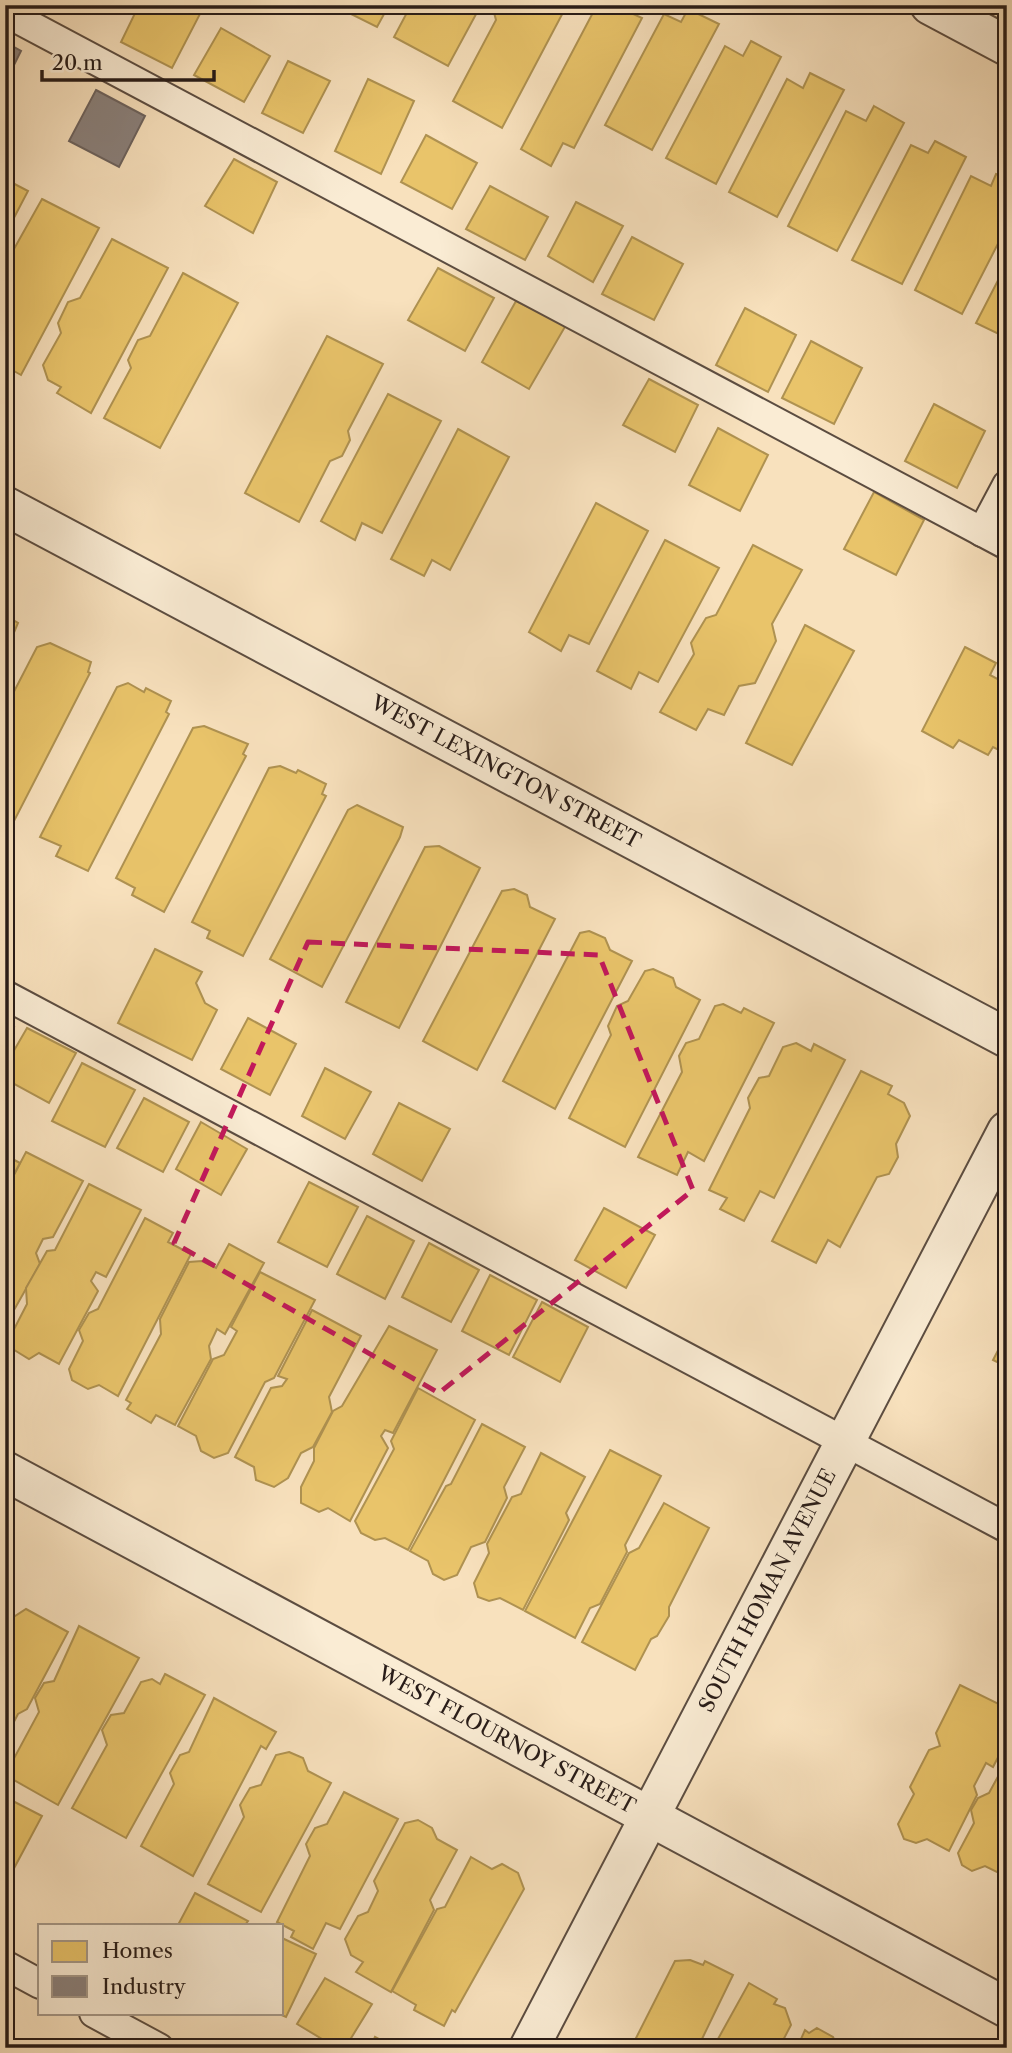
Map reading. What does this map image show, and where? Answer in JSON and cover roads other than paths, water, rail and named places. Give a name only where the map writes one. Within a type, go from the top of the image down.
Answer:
[{"type":"street","points":[[930,5],[1007,46]]},
{"type":"street","name":"WEST LEXINGTON STREET","points":[[5,506],[1007,1038]]},
{"type":"street","name":"SOUTH HOMAN AVENUE","points":[[529,2048],[1007,1131]]},
{"type":"street","name":"WEST FLOURNOY STREET","points":[[5,1471],[1007,2007]]},
{"type":"lane","points":[[5,12],[995,539],[1007,485]]},
{"type":"lane","points":[[5,995],[1007,1528]]},
{"type":"lane","points":[[5,1965],[38,1983]]},
{"type":"lane","points":[[96,2014],[159,2048]]}]
